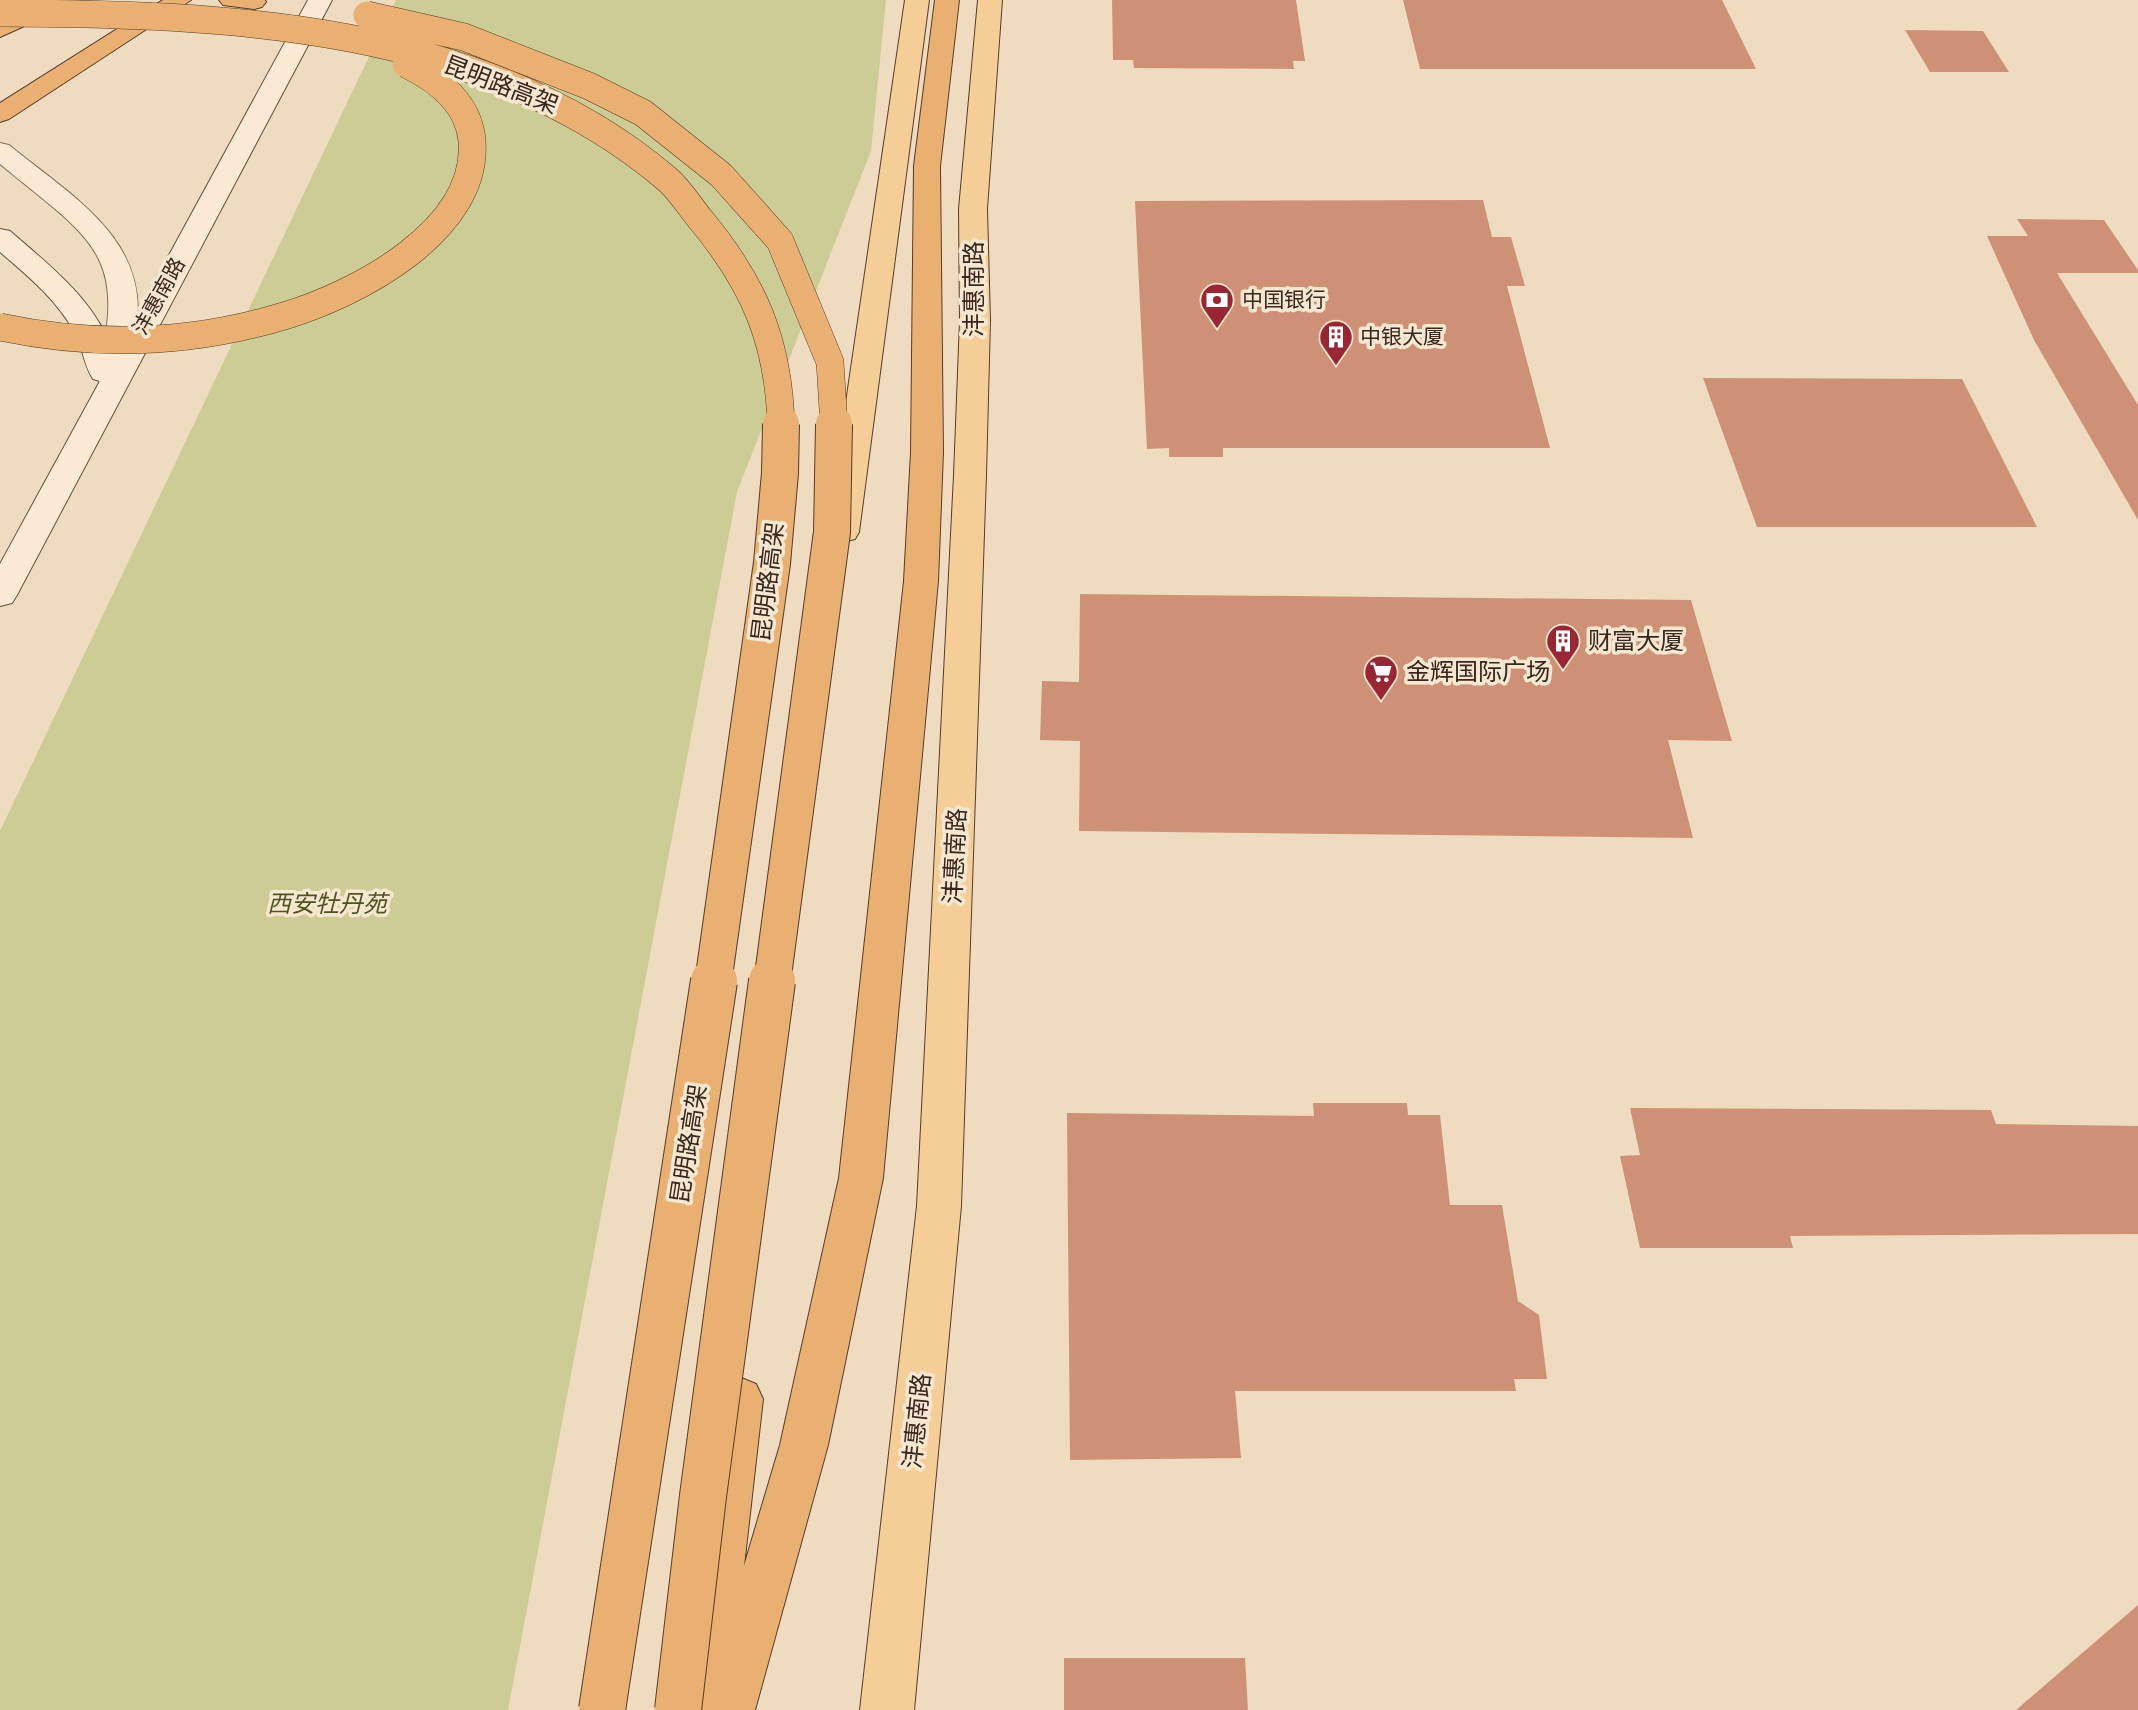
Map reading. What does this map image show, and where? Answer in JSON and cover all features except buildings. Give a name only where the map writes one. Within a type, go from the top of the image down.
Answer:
[{"type":"highway","points":[[0,30],[63,0]]},
{"type":"highway","points":[[0,114],[179,0]]},
{"type":"highway","name":"昆明路高架","points":[[231,0],[369,16],[464,37],[547,68],[643,113],[721,175],[780,241],[830,362],[834,408],[832,532],[704,1483],[678,1710]]},
{"type":"highway","points":[[728,1710],[804,1445],[861,1178],[921,581],[927,452],[927,166],[947,0]]},
{"type":"highway","name":"昆明路高架","points":[[0,13],[97,13],[258,25],[376,43],[514,86],[559,106],[611,135],[646,161],[713,228],[743,275],[764,322],[778,378],[780,430],[774,553],[716,962],[602,1710]]},
{"type":"highway","points":[[0,327],[46,335],[114,340],[196,335],[243,327],[339,296],[376,276],[435,230],[465,185],[473,159],[474,140],[466,113],[453,97],[434,79],[410,65],[365,48],[258,25]]},
{"type":"highway","points":[[701,1710],[842,541]]},
{"type":"main road","name":"沣惠南路","points":[[0,595],[108,389],[320,0]]},
{"type":"main road","points":[[842,541],[918,0]]},
{"type":"main road","name":"沣惠南路","points":[[887,1710],[939,1206],[970,475],[975,321],[973,209],[990,0]]},
{"type":"main road","points":[[0,151],[105,241],[121,272],[124,328],[108,389]]},
{"type":"main road","points":[[0,237],[36,269],[76,314],[92,337],[108,389]]},
{"type":"green space","name":"西安牡丹苑","points":[[396,0],[886,0],[871,151],[737,492],[508,1710],[0,1710],[0,831]]},
{"type":"place","name":"中国银行","points":[[1217,330]]},
{"type":"place","name":"中银大厦","points":[[1336,367]]},
{"type":"place","name":"财富大厦","points":[[1563,671]]},
{"type":"place","name":"金辉国际广场","points":[[1381,702]]}]
